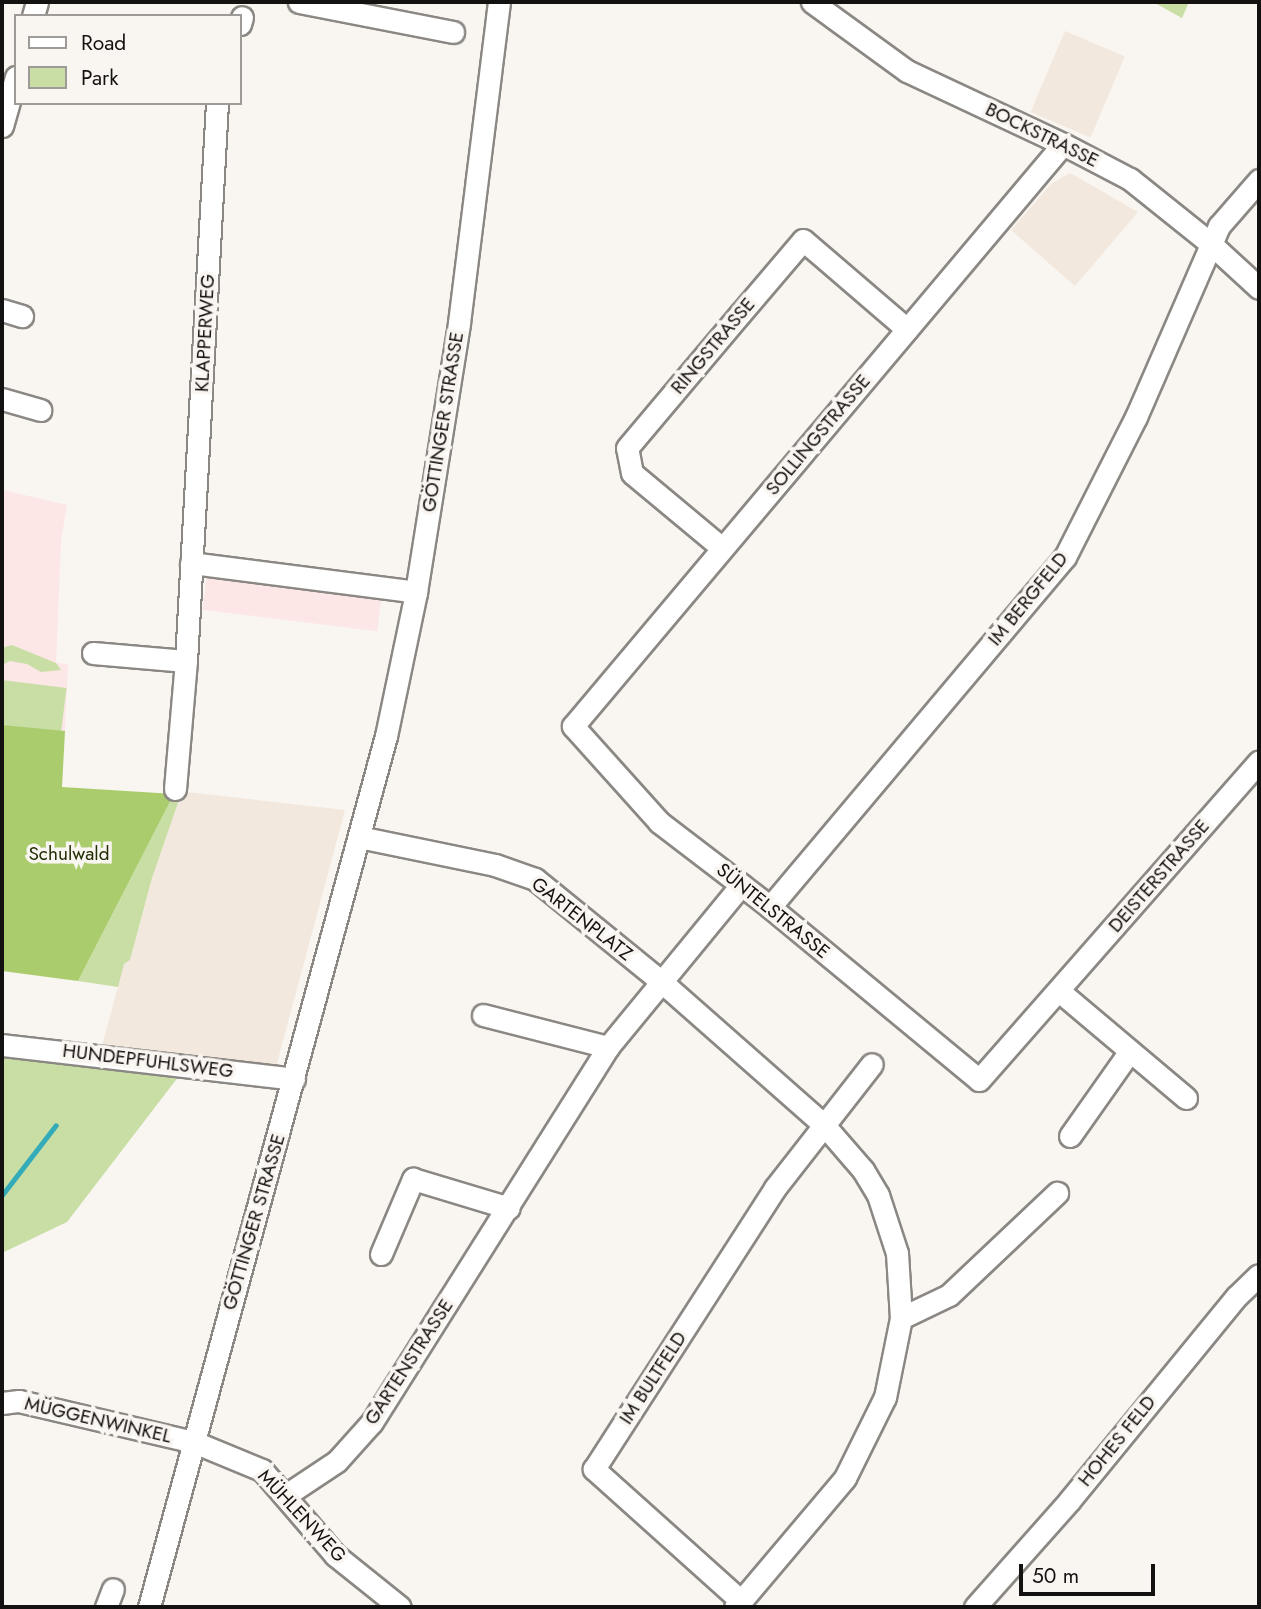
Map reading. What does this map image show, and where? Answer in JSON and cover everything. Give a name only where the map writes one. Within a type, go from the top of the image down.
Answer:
[{"type":"street","points":[[299,2],[453,32]]},
{"type":"street","name":"GÖTTINGER STRASSE","points":[[149,1607],[386,736],[416,592],[469,255],[499,2]]},
{"type":"street","name":"BOCKSTRASSE","points":[[812,2],[907,71],[1063,144],[1130,179],[1211,244],[1259,288]]},
{"type":"street","points":[[2,126],[14,84]]},
{"type":"street","name":"KLAPPERWEG","points":[[175,789],[186,661],[217,105]]},
{"type":"street","name":"SOLLINGSTRASSE","points":[[573,726],[1063,144]]},
{"type":"street","name":"IM BERGFELD","points":[[770,907],[1065,557],[1136,417],[1219,226],[1259,180]]},
{"type":"street","name":"RINGSTRASSE","points":[[722,548],[632,473],[627,448],[740,314],[803,240],[907,329]]},
{"type":"street","points":[[2,399],[40,410]]},
{"type":"street","points":[[191,563],[416,592]]},
{"type":"street","points":[[93,653],[186,661]]},
{"type":"street","name":"SÜNTELSTRASSE","points":[[573,726],[659,822],[770,907],[979,1080],[984,1075]]},
{"type":"street","name":"DEISTERSTRASSE","points":[[984,1075],[1259,761]]},
{"type":"street","name":"GARTENPLATZ","points":[[359,837],[495,865],[535,879],[663,983]]},
{"type":"street","points":[[483,1015],[608,1047],[741,885]]},
{"type":"street","name":"IM BULTFELD","points":[[663,983],[824,1125],[863,1170],[889,1223],[897,1253],[901,1318],[885,1397],[845,1478],[738,1604],[594,1469],[775,1188],[824,1125],[872,1064]]},
{"type":"street","points":[[1059,991],[1186,1098]]},
{"type":"street","name":"HUNDEPFUHLSWEG","points":[[2,1045],[294,1079]]},
{"type":"street","name":"GARTENSTRASSE","points":[[286,1496],[337,1461],[372,1422],[608,1047]]},
{"type":"street","points":[[1070,1136],[1130,1051]]},
{"type":"street","points":[[381,1254],[413,1179],[509,1208]]},
{"type":"street","points":[[901,1318],[949,1295],[1057,1193]]},
{"type":"street","name":"HOHES FELD","points":[[975,1607],[1069,1501],[1228,1306],[1259,1275]]},
{"type":"street","name":"MÜGGENWINKEL","points":[[2,1404],[19,1401],[194,1442]]},
{"type":"street","name":"MÜHLENWEG","points":[[194,1442],[262,1470],[335,1555],[400,1607]]},
{"type":"shaded area","points":[[1065,31],[1125,56],[1090,137],[1031,112]]},
{"type":"shaded area","points":[[1070,173],[1138,212],[1075,286],[1011,230],[1051,184]]},
{"type":"shaded area","points":[[2,490],[67,505],[61,541],[56,663],[68,664],[65,731],[2,725]]},
{"type":"shaded area","points":[[207,574],[382,595],[377,631],[203,610]]},
{"type":"shaded area","points":[[187,792],[345,810],[276,1067],[101,1050],[124,964],[130,960],[152,878],[179,800]]},
{"type":"green space","points":[[1153,2],[1189,2],[1182,18]]},
{"type":"green space","points":[[12,645],[56,663],[61,670],[41,672],[27,664],[10,661],[2,665],[2,648]]},
{"type":"green space","points":[[2,680],[67,688],[61,733],[2,725]]},
{"type":"green space","name":"Schulwald","points":[[2,725],[65,731],[62,787],[174,794],[78,981],[2,971]]},
{"type":"green space","points":[[187,792],[179,800],[152,878],[130,960],[124,964],[118,987],[78,981],[174,794]]},
{"type":"green space","points":[[2,1055],[182,1072],[67,1222],[2,1253]]},
{"type":"waterway","points":[[2,1195],[56,1125]]}]
